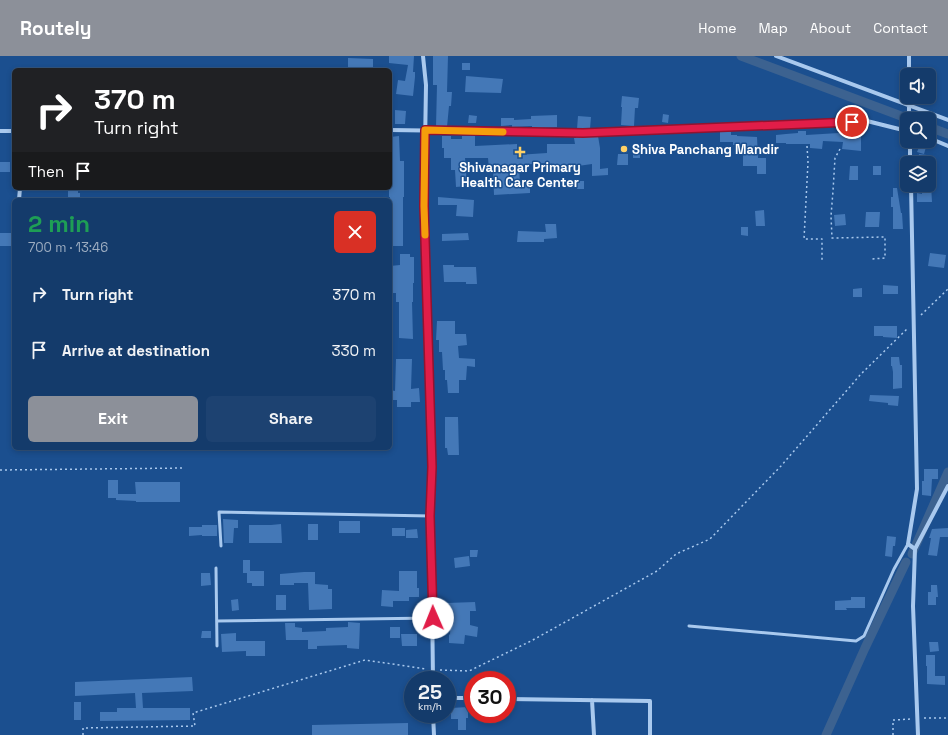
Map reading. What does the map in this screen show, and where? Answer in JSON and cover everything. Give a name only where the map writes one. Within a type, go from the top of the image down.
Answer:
[{"type":"street","points":[[423,56],[426,86],[424,206],[432,467],[430,516],[433,670]]},
{"type":"street","points":[[776,56],[948,120]]},
{"type":"street","points":[[909,56],[909,68]]},
{"type":"street","points":[[909,106],[909,112]]},
{"type":"street","points":[[392,130],[583,133],[867,121],[900,129]]},
{"type":"street","points":[[0,131],[12,131]]},
{"type":"street","points":[[936,141],[948,146]]},
{"type":"street","points":[[911,192],[917,489],[912,546],[918,735]]},
{"type":"street","points":[[912,546],[948,486]]},
{"type":"street","points":[[516,699],[650,701],[650,735]]},
{"type":"street","points":[[592,700],[594,735]]},
{"type":"street","points":[[433,723],[434,735]]},
{"type":"lane","points":[[221,546],[219,512],[430,516]]},
{"type":"lane","points":[[689,626],[856,641],[864,636],[894,569],[912,546]]},
{"type":"lane","points":[[216,568],[217,646]]},
{"type":"lane","points":[[217,621],[433,618]]},
{"type":"path","points":[[807,146],[808,162],[804,239],[822,239],[822,260]]},
{"type":"path","points":[[840,149],[835,158],[831,216],[832,238],[885,237],[885,258],[872,259]]},
{"type":"path","points":[[921,315],[948,289]]},
{"type":"path","points":[[82,735],[82,728],[195,726],[193,712],[365,660],[433,670],[469,671],[531,641],[657,571],[676,554],[710,538],[781,466],[861,374],[910,326]]},
{"type":"path","points":[[0,470],[185,468]]},
{"type":"building","points":[[389,56],[414,56],[413,72],[415,72],[415,77],[413,96],[396,94],[398,80],[405,81],[408,65],[389,63]]},
{"type":"building","points":[[433,56],[448,56],[447,92],[452,92],[447,127],[436,127],[437,85],[433,85]]},
{"type":"building","points":[[348,58],[373,59],[373,68],[348,68]]},
{"type":"building","points":[[462,63],[470,63],[470,70],[462,70]]},
{"type":"building","points":[[466,76],[503,79],[501,93],[465,92]]},
{"type":"building","points":[[622,96],[639,98],[638,108],[635,108],[634,126],[621,125]]},
{"type":"building","points":[[395,110],[406,111],[405,124],[395,124]]},
{"type":"building","points":[[663,114],[669,115],[668,123],[662,122]]},
{"type":"building","points":[[469,115],[477,116],[476,123],[468,123]]},
{"type":"building","points":[[557,115],[557,127],[532,128],[532,126],[501,126],[501,118],[514,118],[514,120],[531,119],[531,116]]},
{"type":"building","points":[[578,116],[591,117],[590,129],[577,129]]},
{"type":"building","points":[[723,130],[730,130],[731,135],[757,137],[758,158],[766,158],[766,174],[757,174],[757,166],[743,166],[743,145],[733,145],[733,142],[720,142],[720,132],[723,132]]},
{"type":"building","points":[[798,131],[806,131],[806,135],[839,132],[861,133],[861,151],[842,149],[843,142],[823,141],[822,149],[810,148],[810,144],[776,143],[776,135],[798,133]]},
{"type":"building","points":[[399,136],[400,161],[404,161],[403,246],[392,246],[392,198],[389,197],[389,190],[392,190],[392,137]]},
{"type":"building","points":[[442,136],[451,136],[451,139],[462,139],[462,136],[475,136],[475,146],[517,144],[517,155],[547,153],[547,144],[575,144],[574,138],[576,138],[576,136],[598,136],[600,148],[600,169],[608,168],[608,175],[592,176],[592,164],[564,169],[547,169],[547,163],[519,165],[520,185],[530,185],[530,193],[494,195],[493,169],[489,169],[488,158],[465,158],[467,186],[456,187],[455,170],[451,170],[451,158],[444,158]]},
{"type":"building","points":[[919,148],[926,148],[924,154],[917,152]]},
{"type":"building","points":[[633,150],[640,150],[640,158],[633,158]]},
{"type":"building","points":[[618,154],[628,154],[628,165],[617,165]]},
{"type":"building","points":[[919,154],[927,155],[927,156],[919,156]]},
{"type":"building","points":[[0,162],[10,162],[10,172],[0,172]]},
{"type":"building","points":[[850,166],[858,166],[858,180],[849,180]]},
{"type":"building","points":[[873,166],[881,166],[881,175],[873,175]]},
{"type":"building","points":[[577,181],[584,181],[584,189],[577,189]]},
{"type":"building","points":[[893,188],[897,188],[902,213],[903,229],[893,229],[893,207],[891,207],[891,197],[893,197]]},
{"type":"building","points":[[68,190],[78,190],[78,193],[80,193],[80,198],[68,198]]},
{"type":"building","points":[[922,192],[931,192],[932,202],[917,202],[917,193],[922,194]]},
{"type":"building","points":[[438,197],[474,200],[473,217],[456,216],[457,205],[438,205]]},
{"type":"building","points":[[764,210],[765,226],[756,226],[755,211]]},
{"type":"building","points":[[866,212],[880,212],[879,227],[865,227]]},
{"type":"building","points":[[845,214],[846,225],[835,226],[834,215]]},
{"type":"building","points":[[545,224],[556,224],[557,238],[544,239],[544,242],[517,242],[518,231],[546,232]]},
{"type":"building","points":[[741,227],[748,227],[748,236],[741,235]]},
{"type":"building","points":[[0,233],[12,233],[12,246],[0,246]]},
{"type":"building","points":[[468,233],[469,240],[442,241],[442,234]]},
{"type":"building","points":[[930,253],[946,255],[944,268],[928,266]]},
{"type":"building","points":[[400,254],[410,254],[410,257],[414,257],[412,302],[413,339],[399,338],[399,302],[396,302],[396,293],[392,293],[392,266],[400,265]]},
{"type":"building","points":[[443,265],[454,265],[454,267],[476,267],[477,284],[466,284],[466,282],[444,282]]},
{"type":"building","points":[[883,285],[898,286],[898,294],[883,294]]},
{"type":"building","points":[[862,288],[862,297],[853,297],[853,289]]},
{"type":"building","points":[[437,321],[455,321],[455,334],[466,334],[467,345],[458,346],[459,358],[475,359],[475,367],[467,366],[466,380],[459,380],[459,393],[448,393],[447,380],[445,380],[445,370],[443,370],[442,352],[439,352],[439,340],[436,340]]},
{"type":"building","points":[[874,326],[897,326],[897,338],[874,336]]},
{"type":"building","points":[[891,357],[899,357],[900,365],[902,365],[902,388],[893,389]]},
{"type":"building","points":[[396,359],[412,359],[411,389],[419,388],[420,402],[411,402],[411,407],[397,407],[397,400],[392,400],[392,390],[395,391]]},
{"type":"building","points":[[870,395],[899,396],[898,406],[888,405],[888,403],[869,401]]},
{"type":"building","points":[[445,417],[458,417],[459,455],[448,455],[447,448],[445,448]]},
{"type":"building","points":[[924,469],[938,469],[938,479],[932,479],[931,496],[922,495]]},
{"type":"building","points":[[108,480],[118,480],[118,494],[136,494],[135,482],[180,482],[180,502],[136,502],[108,498]]},
{"type":"building","points":[[223,519],[238,520],[238,528],[234,528],[233,543],[224,543]]},
{"type":"building","points":[[339,521],[360,521],[360,533],[339,533]]},
{"type":"building","points":[[281,524],[282,543],[249,543],[249,525]]},
{"type":"building","points":[[308,524],[318,524],[318,540],[308,540]]},
{"type":"building","points":[[202,525],[217,525],[217,536],[189,536],[189,527],[202,527]]},
{"type":"building","points":[[392,528],[405,528],[405,536],[392,536]]},
{"type":"building","points":[[948,528],[948,537],[940,537],[937,556],[928,555],[931,538],[929,538],[932,529]]},
{"type":"building","points":[[417,529],[418,538],[406,538],[406,530]]},
{"type":"building","points":[[887,536],[896,537],[892,557],[885,556]]},
{"type":"building","points":[[470,550],[478,550],[477,557],[470,557]]},
{"type":"building","points":[[469,556],[470,566],[455,568],[454,558]]},
{"type":"building","points":[[243,560],[250,560],[250,571],[264,571],[264,586],[252,586],[252,583],[247,583],[247,573],[243,573]]},
{"type":"building","points":[[399,571],[417,571],[417,588],[419,588],[419,597],[409,597],[409,601],[393,601],[393,607],[381,606],[382,590],[399,591]]},
{"type":"building","points":[[315,572],[315,584],[328,585],[328,589],[332,589],[332,609],[309,610],[308,583],[280,585],[280,574]]},
{"type":"building","points":[[201,573],[210,573],[211,585],[201,586]]},
{"type":"building","points":[[931,585],[937,585],[938,597],[936,597],[936,605],[928,605],[928,592],[931,592]]},
{"type":"building","points":[[276,595],[286,595],[286,610],[276,610]]},
{"type":"building","points":[[851,597],[865,597],[865,608],[846,608],[847,610],[835,610],[835,601],[851,600]]},
{"type":"building","points":[[238,599],[239,610],[232,611],[231,600]]},
{"type":"building","points":[[475,602],[476,611],[470,611],[470,625],[478,627],[477,637],[465,635],[464,644],[449,643],[451,612],[448,613],[447,603]]},
{"type":"building","points":[[348,622],[360,623],[359,649],[347,648],[347,645],[317,646],[317,649],[308,649],[308,640],[286,640],[285,623],[295,623],[295,627],[302,628],[302,632],[326,631],[326,628],[348,627]]},
{"type":"building","points":[[390,627],[400,627],[400,638],[390,638]]},
{"type":"building","points":[[202,631],[211,631],[211,638],[201,638]]},
{"type":"building","points":[[236,633],[236,641],[265,641],[265,656],[246,656],[246,651],[222,652],[221,634]]},
{"type":"building","points":[[401,634],[417,634],[417,646],[402,646]]},
{"type":"building","points":[[929,642],[938,642],[939,651],[930,652]]},
{"type":"building","points":[[926,655],[935,655],[935,676],[945,676],[945,685],[927,684]]},
{"type":"building","points":[[192,677],[193,691],[142,693],[143,708],[190,708],[190,720],[100,721],[100,712],[117,712],[117,708],[136,708],[135,693],[75,696],[75,682]]},
{"type":"building","points":[[74,702],[81,702],[81,720],[74,720]]},
{"type":"building","points":[[464,707],[464,723],[466,723],[466,730],[458,730],[456,708]]},
{"type":"building","points":[[408,723],[408,735],[312,735],[312,725]]},
{"type":"waterway","points":[[741,56],[900,116]]},
{"type":"waterway","points":[[936,130],[948,134]]},
{"type":"waterway","points":[[912,554],[948,472]]},
{"type":"waterway","points":[[826,735],[906,562]]},
{"type":"slow traffic","points":[[425,235],[425,130],[503,132]]},
{"type":"place","name":"Shiva Panchang Mandir","points":[[624,149]]},
{"type":"place","name":"Shivanagar Primary Health Care Center","points":[[520,152]]},
{"type":"route","points":[[433,618],[430,516],[432,467],[424,206],[425,130],[583,133],[852,122]]}]
